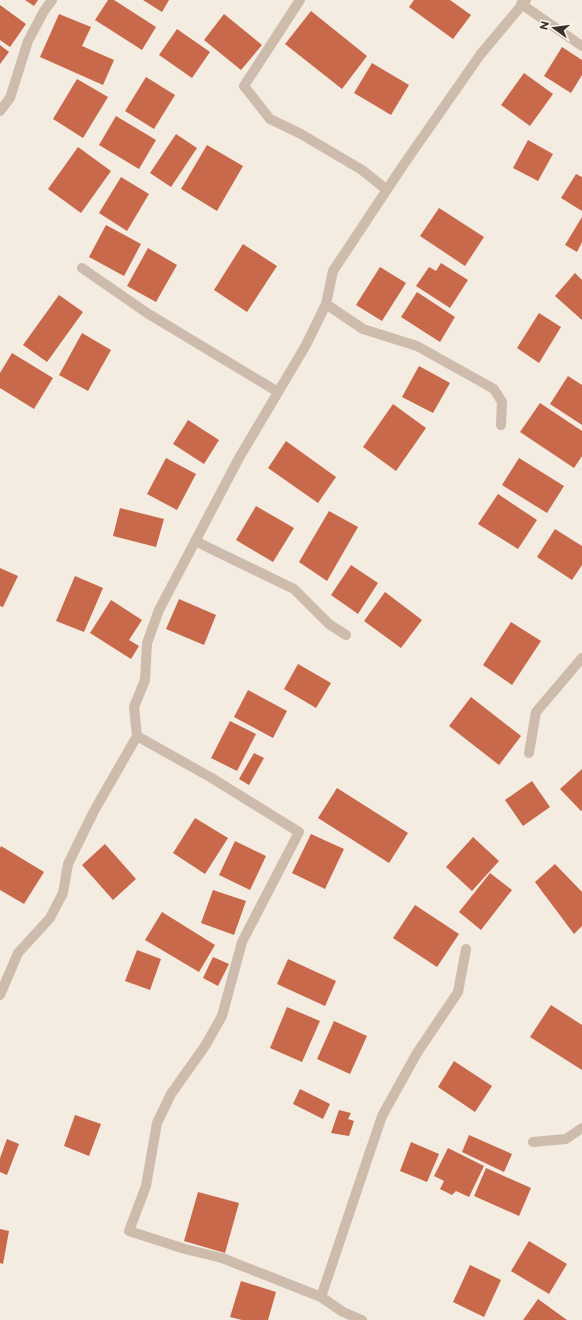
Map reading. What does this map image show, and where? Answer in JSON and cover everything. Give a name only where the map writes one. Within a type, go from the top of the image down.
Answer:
[{"type":"street","points":[[0,112],[10,98],[28,41],[44,11],[52,0]]},
{"type":"street","points":[[300,0],[244,86],[270,119],[301,134],[362,170],[386,190]]},
{"type":"street","points":[[0,995],[18,953],[50,918],[63,893],[68,864],[94,811],[136,736],[134,707],[145,680],[147,643],[159,610],[239,458],[306,345],[326,304],[333,271],[386,190],[480,55],[524,2],[582,46]]},
{"type":"street","points":[[82,268],[147,313],[278,392]]},
{"type":"street","points":[[326,304],[363,329],[417,346],[494,389],[502,402],[501,425]]},
{"type":"street","points":[[195,541],[294,589],[329,624],[346,635]]},
{"type":"street","points":[[530,753],[536,712],[582,658]]},
{"type":"street","points":[[136,736],[210,777],[299,832],[242,942],[222,1016],[205,1046],[171,1094],[157,1123],[146,1186],[129,1231],[185,1249],[222,1258],[321,1296],[344,1312],[362,1320]]},
{"type":"street","points":[[321,1296],[382,1116],[417,1053],[458,992],[466,948]]},
{"type":"street","points":[[533,1142],[566,1139],[582,1128]]},
{"type":"building","points":[[25,0],[38,0],[34,6]]},
{"type":"building","points":[[108,0],[114,0],[156,27],[142,50],[95,20]]},
{"type":"building","points":[[143,0],[169,0],[162,12]]},
{"type":"building","points":[[414,0],[450,0],[471,15],[453,39],[409,7]]},
{"type":"building","points":[[0,5],[26,24],[10,47],[0,40]]},
{"type":"building","points":[[311,11],[367,56],[342,89],[285,44]]},
{"type":"building","points":[[59,14],[91,27],[82,46],[114,60],[103,85],[40,57]]},
{"type":"building","points":[[224,14],[262,45],[241,70],[204,40]]},
{"type":"building","points":[[177,29],[210,52],[192,78],[159,55]]},
{"type":"building","points":[[0,45],[9,52],[0,64]]},
{"type":"building","points":[[562,47],[582,60],[582,75],[571,93],[544,76]]},
{"type":"building","points":[[372,63],[409,85],[391,115],[354,93]]},
{"type":"building","points":[[524,73],[553,94],[530,126],[501,105]]},
{"type":"building","points":[[146,77],[175,95],[154,129],[125,111]]},
{"type":"building","points":[[77,79],[108,97],[83,138],[53,119]]},
{"type":"building","points":[[116,116],[156,140],[139,169],[99,145]]},
{"type":"building","points":[[176,134],[197,148],[171,187],[150,173]]},
{"type":"building","points":[[528,140],[553,154],[538,181],[513,168]]},
{"type":"building","points":[[207,145],[243,166],[217,211],[181,189]]},
{"type":"building","points":[[78,147],[111,171],[81,213],[48,189]]},
{"type":"building","points":[[576,174],[582,177],[582,211],[561,198]]},
{"type":"building","points":[[121,177],[149,194],[127,231],[99,213]]},
{"type":"building","points":[[439,208],[484,237],[465,266],[420,236]]},
{"type":"building","points":[[582,217],[582,242],[577,252],[565,245]]},
{"type":"building","points":[[106,225],[141,244],[124,276],[89,257]]},
{"type":"building","points":[[243,244],[277,266],[247,312],[214,290]]},
{"type":"building","points":[[148,248],[177,265],[156,302],[127,286]]},
{"type":"building","points":[[441,263],[468,280],[450,308],[416,286],[429,267],[436,271]]},
{"type":"building","points":[[380,267],[406,283],[382,321],[356,305]]},
{"type":"building","points":[[575,273],[582,280],[582,320],[555,296]]},
{"type":"building","points":[[417,292],[455,317],[440,342],[401,317]]},
{"type":"building","points":[[59,295],[83,312],[47,362],[23,345]]},
{"type":"building","points":[[539,313],[561,327],[539,363],[517,348]]},
{"type":"building","points":[[82,333],[111,350],[88,391],[59,375]]},
{"type":"building","points":[[12,353],[53,378],[34,409],[0,388],[0,373]]},
{"type":"building","points":[[419,366],[450,383],[433,413],[402,397]]},
{"type":"building","points":[[568,376],[582,385],[582,425],[550,404]]},
{"type":"building","points":[[540,403],[582,431],[582,456],[574,468],[520,432]]},
{"type":"building","points":[[393,404],[426,428],[396,471],[363,447]]},
{"type":"building","points":[[188,420],[219,440],[204,464],[173,444]]},
{"type":"building","points":[[286,441],[336,477],[318,503],[268,468]]},
{"type":"building","points":[[166,458],[196,474],[177,510],[147,494]]},
{"type":"building","points":[[519,458],[564,486],[547,513],[502,485]]},
{"type":"building","points":[[498,494],[537,520],[518,549],[478,524]]},
{"type":"building","points":[[256,506],[294,528],[273,562],[236,540]]},
{"type":"building","points":[[120,508],[164,519],[156,547],[113,536]]},
{"type":"building","points":[[329,511],[358,527],[327,581],[299,562]]},
{"type":"building","points":[[555,529],[582,546],[582,565],[572,580],[537,557]]},
{"type":"building","points":[[351,565],[378,583],[358,614],[331,595]]},
{"type":"building","points":[[0,568],[18,576],[3,607],[0,606]]},
{"type":"building","points":[[75,576],[103,588],[84,632],[56,621]]},
{"type":"building","points":[[385,592],[422,620],[401,648],[364,621]]},
{"type":"building","points":[[179,599],[216,615],[204,645],[166,629]]},
{"type":"building","points":[[111,600],[142,620],[129,640],[139,646],[131,659],[90,633]]},
{"type":"building","points":[[511,622],[541,641],[512,685],[483,665]]},
{"type":"building","points":[[298,664],[331,683],[316,708],[284,689]]},
{"type":"building","points":[[248,690],[287,711],[273,738],[234,717]]},
{"type":"building","points":[[471,697],[521,736],[499,765],[449,726]]},
{"type":"building","points":[[230,721],[256,734],[237,771],[211,758]]},
{"type":"building","points":[[254,753],[264,758],[249,785],[239,779]]},
{"type":"building","points":[[582,769],[582,810],[581,811],[560,789]]},
{"type":"building","points":[[532,781],[550,807],[523,826],[505,800]]},
{"type":"building","points":[[337,788],[408,833],[389,863],[318,818]]},
{"type":"building","points":[[195,818],[228,838],[205,874],[173,853]]},
{"type":"building","points":[[311,834],[344,849],[325,889],[292,873]]},
{"type":"building","points":[[473,837],[499,861],[472,891],[446,867]]},
{"type":"building","points":[[235,841],[266,856],[250,890],[219,875]]},
{"type":"building","points":[[105,844],[136,879],[113,900],[82,865]]},
{"type":"building","points":[[1,846],[44,872],[24,904],[0,890]]},
{"type":"building","points":[[555,864],[582,892],[582,926],[574,934],[535,882]]},
{"type":"building","points":[[490,873],[512,890],[481,930],[459,912]]},
{"type":"building","points":[[213,890],[246,901],[234,935],[201,923]]},
{"type":"building","points":[[415,905],[459,934],[437,967],[393,938]]},
{"type":"building","points":[[162,912],[215,945],[199,972],[145,940]]},
{"type":"building","points":[[137,950],[161,959],[150,990],[125,981]]},
{"type":"building","points":[[213,957],[229,964],[218,986],[203,978]]},
{"type":"building","points":[[288,959],[336,981],[325,1006],[277,984]]},
{"type":"building","points":[[551,1005],[582,1025],[582,1070],[530,1037]]},
{"type":"building","points":[[287,1007],[320,1021],[302,1062],[270,1048]]},
{"type":"building","points":[[334,1021],[367,1036],[350,1074],[317,1059]]},
{"type":"building","points":[[454,1061],[492,1086],[475,1112],[438,1087]]},
{"type":"building","points":[[300,1089],[330,1104],[323,1119],[293,1104]]},
{"type":"building","points":[[339,1110],[351,1113],[348,1119],[354,1121],[349,1136],[331,1133]]},
{"type":"building","points":[[75,1115],[101,1124],[89,1156],[64,1146]]},
{"type":"building","points":[[469,1135],[512,1154],[504,1172],[462,1152]]},
{"type":"building","points":[[7,1139],[19,1144],[7,1175],[0,1172],[0,1158]]},
{"type":"building","points":[[411,1142],[439,1154],[427,1182],[400,1171]]},
{"type":"building","points":[[448,1148],[484,1166],[469,1197],[456,1191],[452,1195],[440,1189],[444,1181],[434,1176]]},
{"type":"building","points":[[486,1168],[531,1188],[519,1216],[474,1196]]},
{"type":"building","points":[[198,1192],[239,1203],[225,1253],[184,1241]]},
{"type":"building","points":[[0,1229],[9,1231],[3,1264],[0,1263]]},
{"type":"building","points":[[529,1241],[567,1264],[549,1294],[511,1271]]},
{"type":"building","points":[[470,1265],[501,1280],[484,1317],[453,1302]]},
{"type":"building","points":[[241,1281],[276,1292],[268,1320],[242,1320],[230,1317]]},
{"type":"building","points":[[538,1299],[567,1320],[523,1320]]}]
